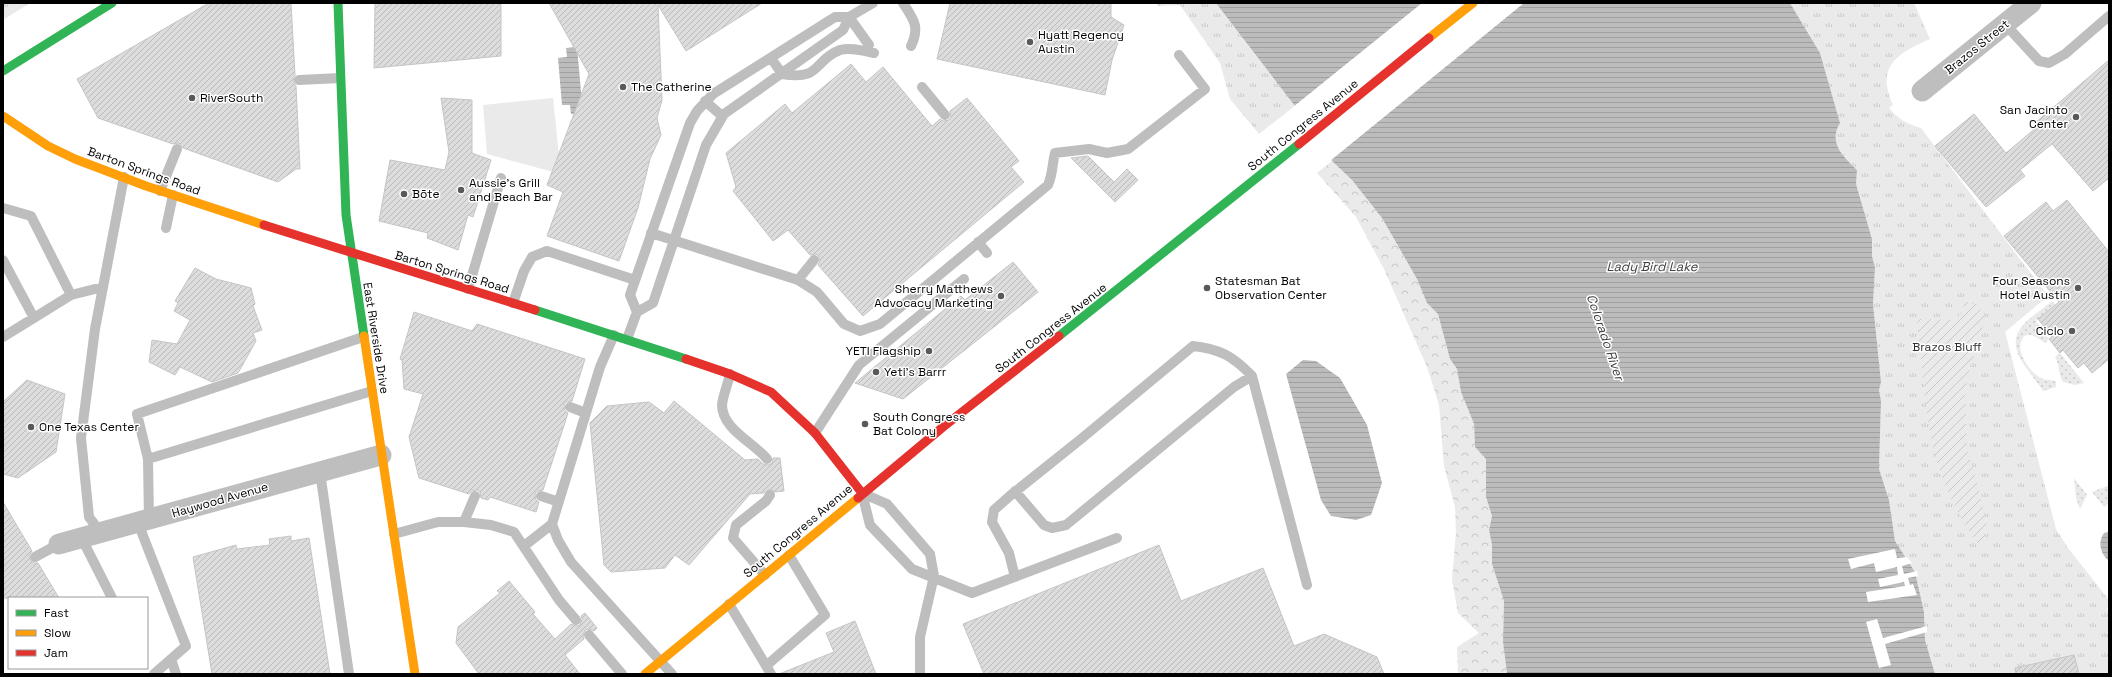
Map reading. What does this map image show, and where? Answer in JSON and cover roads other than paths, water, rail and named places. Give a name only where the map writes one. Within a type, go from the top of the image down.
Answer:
[{"type":"main road","points":[[3,71],[112,3]]},
{"type":"main road","name":"East Riverside Drive","points":[[338,3],[346,215],[363,337],[415,672]]},
{"type":"main road","name":"South Congress Avenue","points":[[645,674],[943,427],[1155,261],[1473,3]]},
{"type":"main road","name":"Barton Springs Road","points":[[3,116],[48,146],[75,159],[173,195],[351,253],[627,339],[730,374],[771,392],[815,433],[862,493]]},
{"type":"street","name":"Brazos Street","points":[[1922,91],[2031,3]]},
{"type":"street","name":"Haywood Avenue","points":[[59,544],[144,522],[381,455]]},
{"type":"lane","points":[[637,312],[630,295],[690,123],[705,101],[835,17],[849,17],[873,3]]},
{"type":"lane","points":[[903,3],[916,29],[911,46]]},
{"type":"lane","points":[[2005,24],[2039,61],[2050,63],[2065,54],[2109,16]]},
{"type":"lane","points":[[771,58],[782,74],[802,76],[812,73],[834,53],[845,49],[872,49],[849,17]]},
{"type":"lane","points":[[627,339],[637,312],[653,302],[706,145],[722,116],[843,30],[849,17]]},
{"type":"lane","points":[[651,233],[798,280],[817,292],[844,324],[860,331],[880,324],[1048,185],[1053,175],[1052,167],[1055,153],[1089,149],[1107,153],[1128,149],[1205,89],[1179,55]]},
{"type":"lane","points":[[299,80],[340,78]]},
{"type":"lane","points":[[922,87],[945,115]]},
{"type":"lane","points":[[705,101],[722,116]]},
{"type":"lane","points":[[160,190],[176,149]]},
{"type":"lane","points":[[112,597],[91,536],[81,438],[95,329],[124,177]]},
{"type":"lane","points":[[468,289],[501,178]]},
{"type":"lane","points":[[166,228],[173,195]]},
{"type":"lane","points":[[3,208],[31,216],[71,295]]},
{"type":"lane","points":[[978,242],[987,253]]},
{"type":"lane","points":[[513,303],[524,272],[532,257],[547,251],[635,280]]},
{"type":"lane","points":[[3,260],[34,318]]},
{"type":"lane","points":[[798,280],[814,260]]},
{"type":"lane","points":[[815,433],[859,365],[964,279]]},
{"type":"lane","points":[[3,337],[71,295],[103,287]]},
{"type":"lane","points":[[614,335],[600,367],[552,524],[558,540],[571,562],[672,674]]},
{"type":"lane","points":[[152,674],[186,646],[144,522],[148,459],[137,414],[363,337]]},
{"type":"lane","points":[[1015,577],[1009,553],[992,522],[994,510],[1015,491],[1193,346],[1224,353],[1234,358],[1252,376],[1307,585]]},
{"type":"lane","points":[[730,374],[722,405],[725,416],[736,431],[767,459]]},
{"type":"lane","points":[[1015,491],[1044,525],[1052,528],[1066,525],[1228,392],[1252,376]]},
{"type":"lane","points":[[148,459],[372,392]]},
{"type":"lane","points":[[570,407],[586,414]]},
{"type":"lane","points":[[320,472],[349,674]]},
{"type":"lane","points":[[862,493],[870,525],[912,569],[934,576],[972,593],[1117,538]]},
{"type":"lane","points":[[862,493],[887,504],[930,554],[934,576],[920,637],[920,674]]},
{"type":"lane","points":[[765,574],[733,538],[736,525],[766,501],[770,495]]},
{"type":"lane","points":[[464,522],[475,496]]},
{"type":"lane","points":[[541,496],[558,502]]},
{"type":"lane","points":[[394,534],[438,522],[464,522],[491,526],[514,532],[559,600],[576,620]]},
{"type":"lane","points":[[524,546],[552,524]]},
{"type":"lane","points":[[35,557],[59,544]]},
{"type":"lane","points":[[729,604],[769,670],[825,615],[789,555]]},
{"type":"lane","points":[[589,635],[622,674]]},
{"type":"lane","points":[[171,659],[176,674]]},
{"type":"lane","points":[[404,674],[415,672]]},
{"type":"water","name":"Lady Bird Lake","points":[[1216,3],[1790,3],[1820,53],[1840,123],[1837,130],[1836,143],[1842,154],[1857,170],[1856,184],[1872,239],[1872,256],[1875,268],[1873,304],[1881,382],[1879,390],[1881,401],[1879,469],[1889,500],[1895,541],[1915,572],[1924,612],[1925,640],[1935,674],[1507,674],[1503,642],[1504,601],[1492,564],[1492,545],[1489,530],[1492,516],[1486,497],[1486,459],[1475,447],[1474,424],[1461,392],[1457,369],[1450,359],[1438,314],[1427,303],[1417,279],[1382,218],[1352,180],[1332,161],[1295,106]]},
{"type":"water","points":[[577,47],[583,113],[571,114],[570,105],[562,105],[558,58],[567,57],[566,48]]},
{"type":"water","points":[[1303,360],[1316,361],[1340,378],[1367,425],[1382,483],[1371,515],[1356,520],[1331,516],[1321,500],[1286,374]]},
{"type":"water","points":[[2109,532],[2109,561],[2102,552],[2100,544],[2104,533]]},
{"type":"place","name":"Hyatt Regency Austin","points":[[1030,42]]},
{"type":"place","name":"The Catherine","points":[[623,87]]},
{"type":"place","name":"RiverSouth","points":[[192,98]]},
{"type":"place","name":"San Jacinto Center","points":[[2076,117]]},
{"type":"place","name":"Aussie's Grill and Beach Bar","points":[[461,190]]},
{"type":"place","name":"Bōte","points":[[404,194]]},
{"type":"place","name":"Statesman Bat Observation Center","points":[[1207,288]]},
{"type":"place","name":"Four Seasons Hotel Austin","points":[[2078,288]]},
{"type":"place","name":"Sherry Matthews Advocacy Marketing","points":[[1001,296]]},
{"type":"place","name":"Ciclo","points":[[2072,331]]},
{"type":"place","name":"YETI Flagship","points":[[929,351]]},
{"type":"place","name":"Yeti's Barrr","points":[[876,372]]},
{"type":"place","name":"South Congress Bat Colony","points":[[865,424]]},
{"type":"place","name":"One Texas Center","points":[[31,427]]},
{"type":"water label","name":"Colorado River","points":[[1606,337]]},
{"type":"park label","name":"Brazos Bluff","points":[[1947,347]]}]
